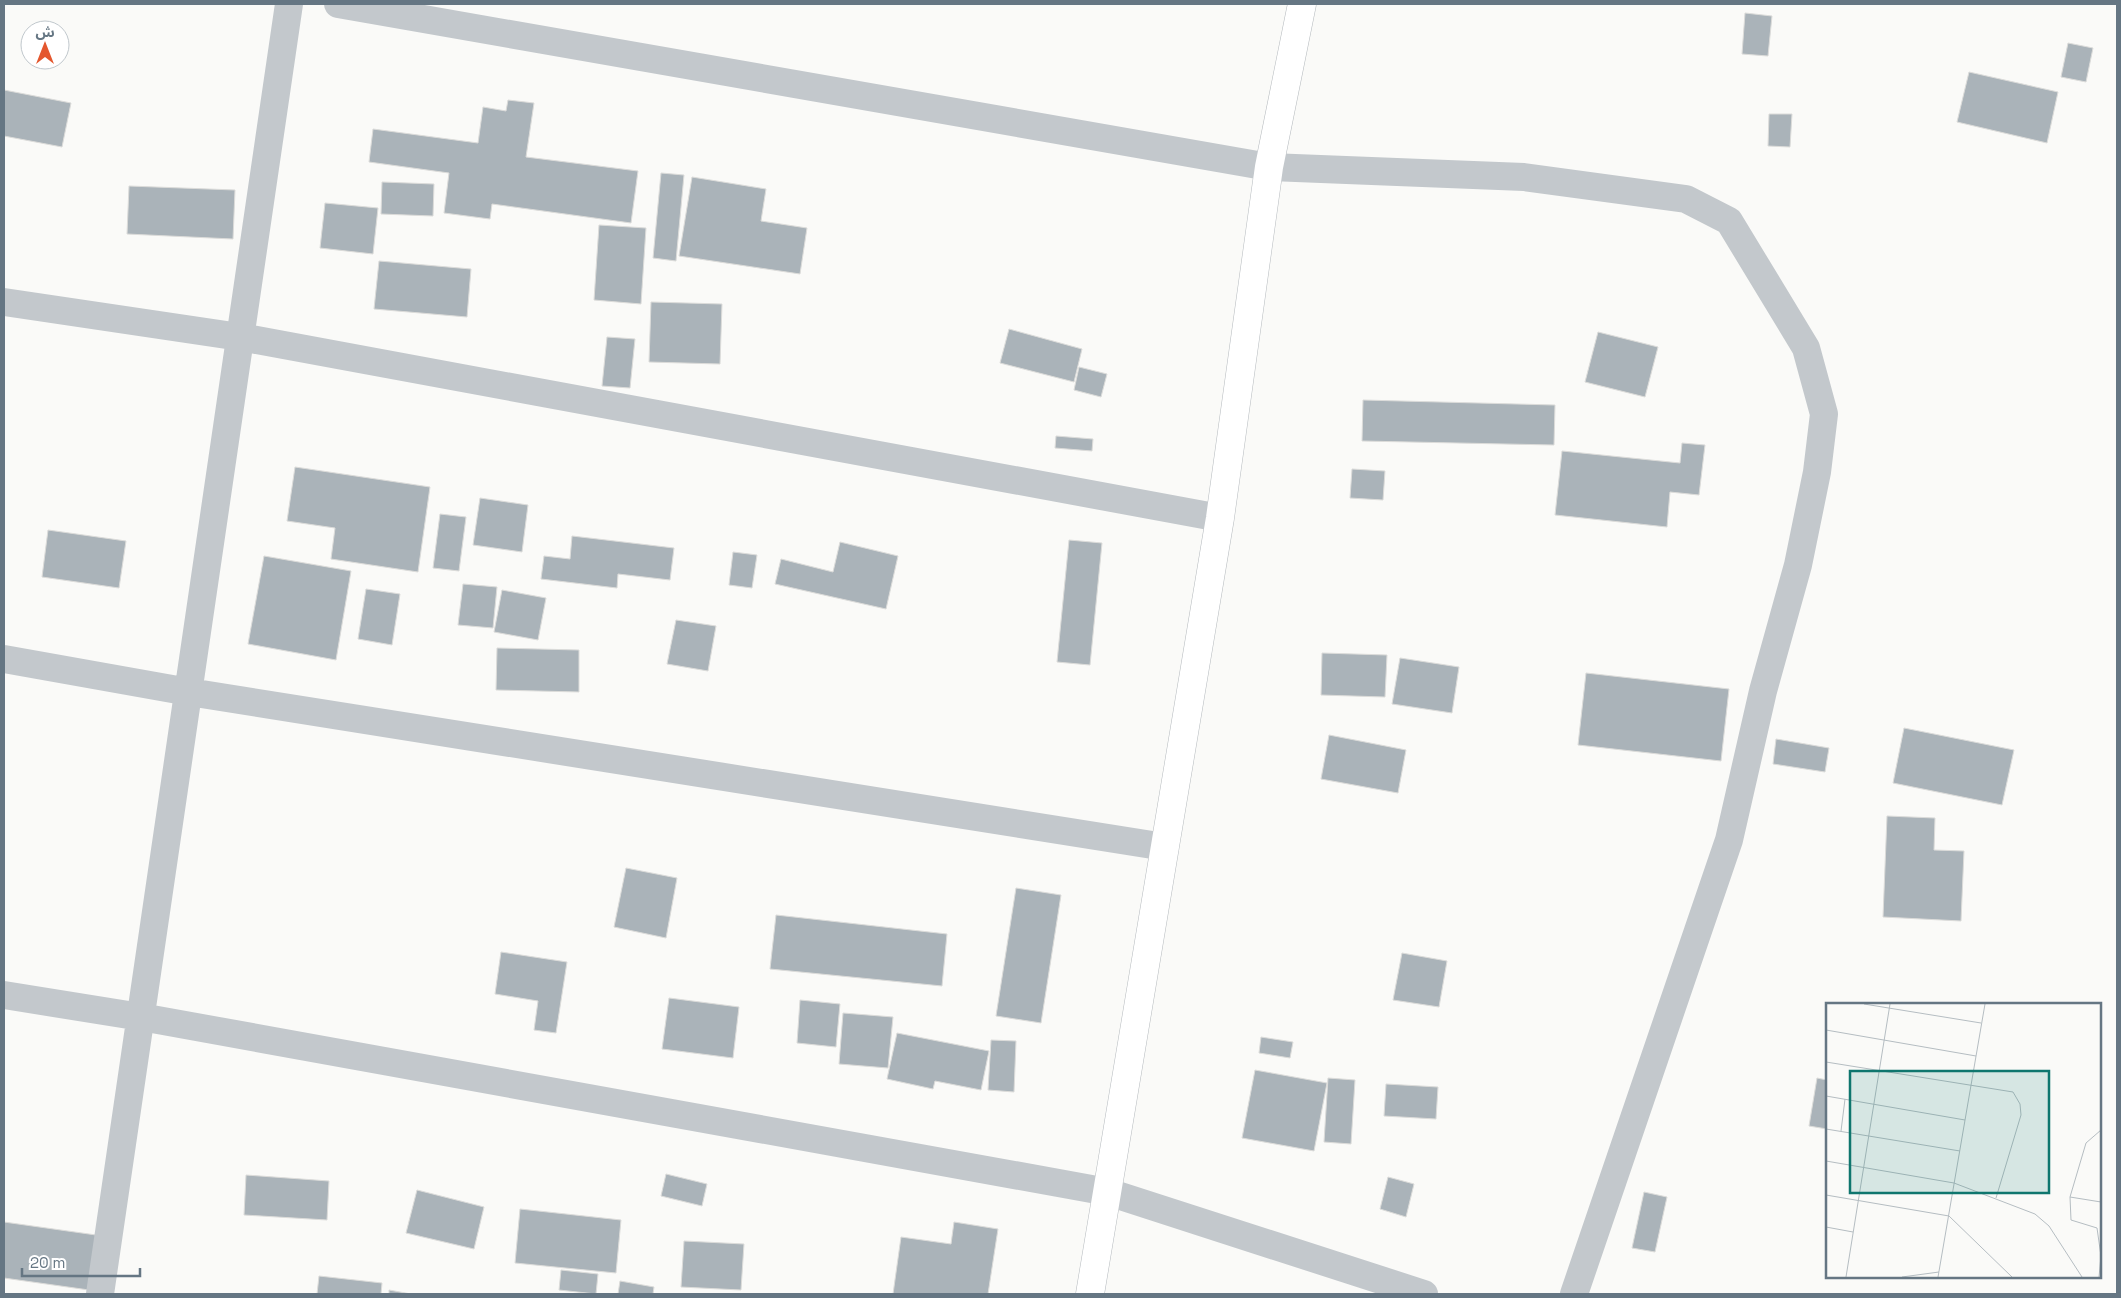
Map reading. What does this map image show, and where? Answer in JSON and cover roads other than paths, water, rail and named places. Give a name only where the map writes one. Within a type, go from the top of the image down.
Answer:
[{"type":"main road","points":[[1090,1294],[1220,518],[1268,167],[1302,4]]},
{"type":"street","points":[[100,1294],[289,4]]},
{"type":"street","points":[[338,4],[1268,167],[1524,177],[1686,199],[1729,221],[1806,348],[1824,414],[1817,472],[1798,564],[1763,691],[1729,840],[1574,1294]]},
{"type":"street","points":[[4,302],[240,337],[1220,518]]},
{"type":"street","points":[[4,659],[189,692],[1165,848]]},
{"type":"street","points":[[4,996],[141,1017],[1108,1192],[1424,1294]]}]
